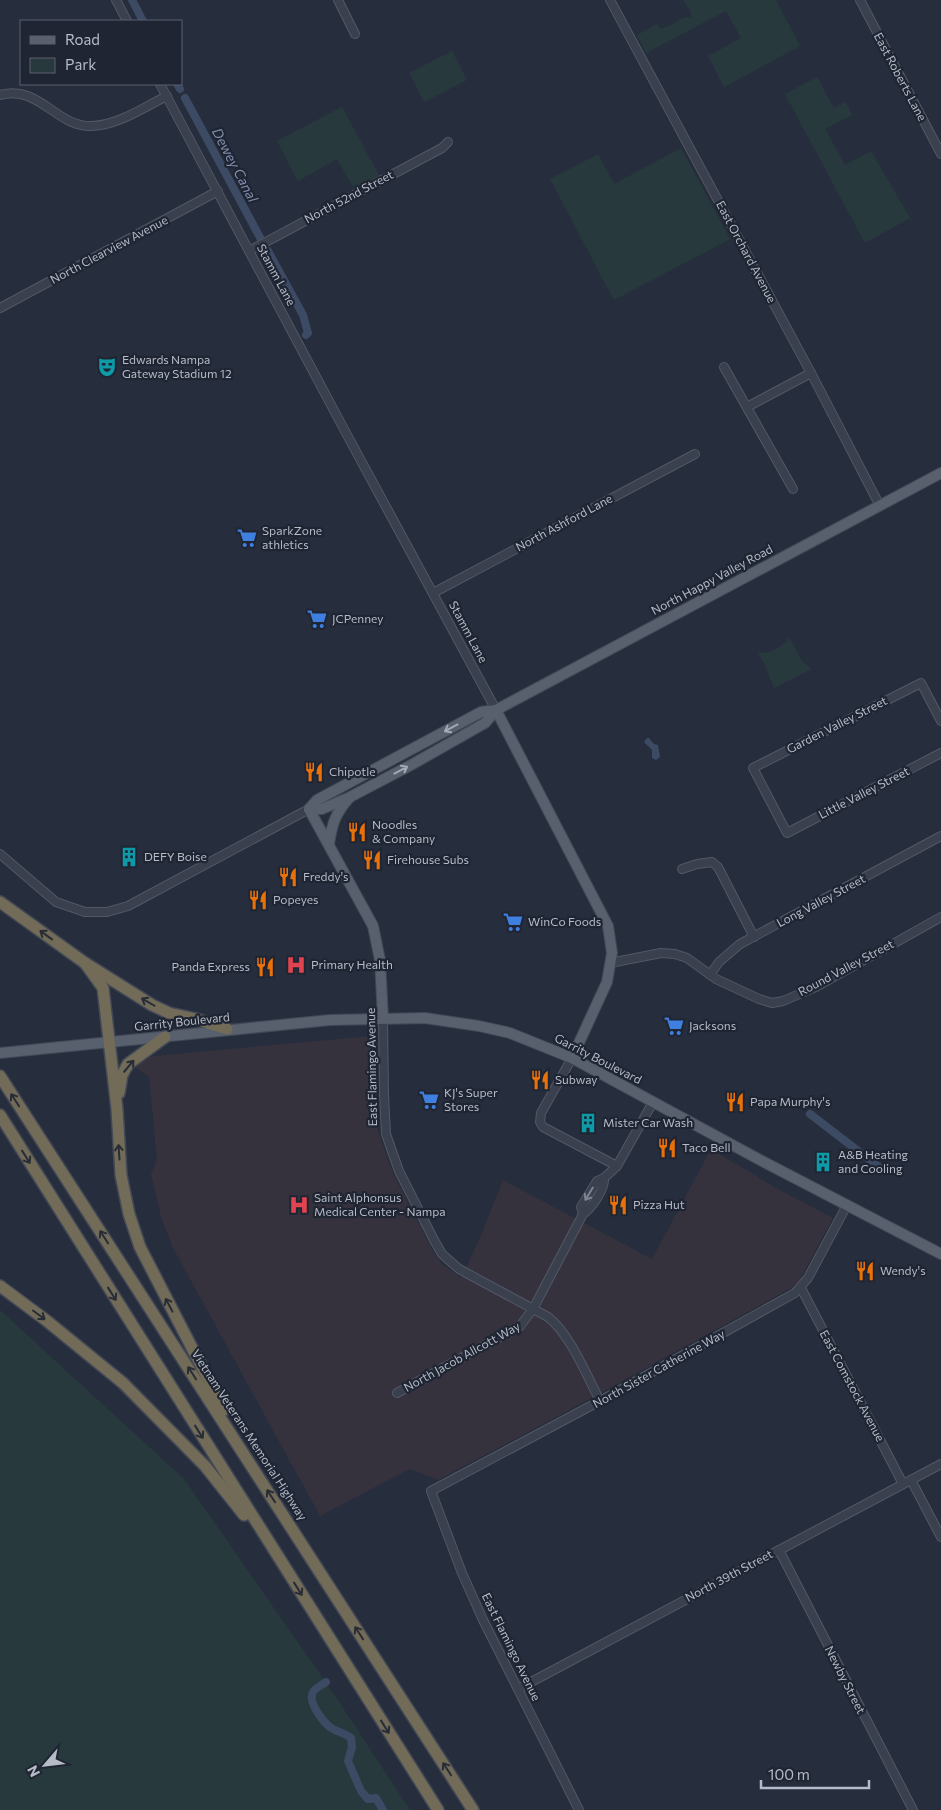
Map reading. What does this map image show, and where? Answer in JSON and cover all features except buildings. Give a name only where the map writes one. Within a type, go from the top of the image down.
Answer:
[{"type":"highway","points":[[0,902],[85,963],[152,1005],[227,1030]]},
{"type":"highway","points":[[85,963],[102,988],[117,1109],[121,1176],[129,1214],[140,1247],[257,1472]]},
{"type":"highway","points":[[117,1109],[122,1075],[128,1064],[165,1037]]},
{"type":"highway","name":"Vietnam Veterans Memorial Highway","points":[[0,1077],[474,1810]]},
{"type":"highway","points":[[0,1115],[438,1810]]},
{"type":"highway","points":[[0,1286],[47,1321],[123,1383],[205,1466],[272,1548]]},
{"type":"main road","name":"North Happy Valley Road","points":[[309,809],[317,800],[481,712],[496,710],[941,473]]},
{"type":"main road","name":"North Happy Valley Road","points":[[309,809],[322,808],[350,797],[485,723],[496,710]]},
{"type":"main road","name":"Stamm Lane","points":[[496,710],[608,926],[612,953],[607,982],[572,1058]]},
{"type":"main road","points":[[329,844],[334,818],[350,797]]},
{"type":"main road","name":"East Flamingo Avenue","points":[[309,809],[373,926],[380,960],[384,1018]]},
{"type":"main road","name":"Garrity Boulevard","points":[[0,1053],[330,1020],[425,1018],[479,1026],[510,1033],[572,1058],[941,1254]]},
{"type":"street","points":[[116,0],[126,20]]},
{"type":"street","points":[[338,0],[355,34]]},
{"type":"street","name":"East Orchard Avenue","points":[[610,0],[811,373],[880,506]]},
{"type":"street","name":"East Roberts Lane","points":[[860,0],[941,154]]},
{"type":"street","name":"Stamm Lane","points":[[161,85],[496,710]]},
{"type":"street","points":[[0,95],[19,94],[30,96],[67,119],[80,125],[92,126],[114,122],[167,96]]},
{"type":"street","name":"North 52nd Street","points":[[250,251],[442,148],[448,142]]},
{"type":"street","name":"North Clearview Avenue","points":[[0,308],[218,191]]},
{"type":"street","points":[[724,367],[793,489]]},
{"type":"street","points":[[747,407],[811,373]]},
{"type":"street","name":"North Ashford Lane","points":[[434,593],[695,454]]},
{"type":"street","name":"Garden Valley Street","points":[[787,833],[753,768],[921,682],[941,721]]},
{"type":"street","name":"Little Valley Street","points":[[787,833],[941,753]]},
{"type":"street","name":"North Happy Valley Road","points":[[0,854],[56,902],[85,912],[107,912],[128,906],[309,809]]},
{"type":"street","name":"Long Valley Street","points":[[710,975],[719,962],[740,944],[941,836]]},
{"type":"street","points":[[682,869],[712,862],[718,867],[754,937]]},
{"type":"street","name":"Round Valley Street","points":[[610,964],[661,953],[674,954],[687,958],[716,980],[772,1003],[783,1001],[816,986],[941,917]]},
{"type":"street","name":"East Flamingo Avenue","points":[[384,1018],[384,1110],[386,1134],[399,1171],[434,1240],[442,1254],[459,1269],[548,1317],[560,1328],[600,1401]]},
{"type":"street","name":"Stamm Lane","points":[[572,1058],[541,1113],[540,1122],[542,1127],[617,1166]]},
{"type":"street","name":"North Jacob Allcott Way","points":[[397,1393],[520,1326],[533,1309],[583,1214],[588,1211],[604,1184],[604,1178],[617,1166],[653,1102]]},
{"type":"street","name":"North Sister Catherine Way","points":[[431,1491],[784,1300],[801,1288],[808,1278],[847,1205]]},
{"type":"street","name":"East Comstock Avenue","points":[[801,1288],[907,1482],[941,1537]]},
{"type":"street","name":"North 39th Street","points":[[518,1689],[941,1464]]},
{"type":"street","name":"East Flamingo Avenue","points":[[431,1491],[462,1573],[480,1613],[579,1810]]},
{"type":"street","name":"Newby Street","points":[[779,1550],[913,1810]]},
{"type":"shaded area","points":[[371,1037],[375,1121],[392,1171],[433,1251],[441,1263],[461,1278],[479,1240],[503,1180],[652,1259],[711,1149],[776,1188],[833,1218],[798,1282],[791,1288],[438,1480],[410,1469],[320,1516],[173,1248],[161,1217],[151,1174],[157,1160],[149,1077],[135,1067],[145,1059],[154,1056]]},
{"type":"green space","points":[[683,0],[776,0],[800,46],[724,87],[708,56],[741,38],[726,11],[646,53],[637,35],[657,24],[660,29],[685,17],[691,18],[691,13]]},
{"type":"green space","points":[[452,51],[467,80],[424,102],[409,73]]},
{"type":"green space","points":[[817,77],[834,108],[846,102],[852,115],[825,129],[845,165],[871,151],[910,218],[865,243],[785,94]]},
{"type":"green space","points":[[342,107],[381,179],[356,192],[337,159],[298,181],[277,141]]},
{"type":"green space","points":[[681,148],[730,239],[614,300],[550,179],[598,154],[614,184]]},
{"type":"green space","points":[[789,637],[802,661],[812,669],[774,688],[758,653],[776,649],[784,644]]},
{"type":"green space","points":[[0,1310],[184,1479],[336,1697],[410,1810],[0,1810]]},
{"type":"water","points":[[647,738],[658,745],[660,757],[656,760],[652,758],[652,750],[644,742]]},
{"type":"waterway","name":"Dewey Canal","points":[[132,0],[142,20]]},
{"type":"waterway","name":"Dewey Canal","points":[[178,85],[180,89]]},
{"type":"waterway","name":"Dewey Canal","points":[[185,98],[263,243]]},
{"type":"waterway","name":"Dewey Canal","points":[[268,251],[303,315],[308,333],[306,335]]},
{"type":"waterway","name":"Dewey Canal","points":[[810,1114],[879,1167]]},
{"type":"waterway","points":[[326,1682],[313,1692],[312,1701],[330,1727],[351,1738],[352,1747],[348,1761],[361,1791],[368,1799],[376,1798],[383,1810]]},
{"type":"place","name":"Edwards Nampa Gateway Stadium 12","points":[[107,367]]},
{"type":"place","name":"SparkZone athletics","points":[[247,538]]},
{"type":"place","name":"JCPenney","points":[[317,619]]},
{"type":"place","name":"Chipotle","points":[[314,772]]},
{"type":"place","name":"Noodles & Company","points":[[357,832]]},
{"type":"place","name":"DEFY Boise","points":[[129,857]]},
{"type":"place","name":"Firehouse Subs","points":[[372,860]]},
{"type":"place","name":"Freddy's","points":[[288,877]]},
{"type":"place","name":"Popeyes","points":[[258,900]]},
{"type":"place","name":"WinCo Foods","points":[[513,922]]},
{"type":"place","name":"Primary Health","points":[[296,965]]},
{"type":"place","name":"Panda Express","points":[[265,967]]},
{"type":"place","name":"Jacksons","points":[[674,1026]]},
{"type":"place","name":"Subway","points":[[540,1080]]},
{"type":"place","name":"KJ's Super Stores","points":[[429,1100]]},
{"type":"place","name":"Papa Murphy's","points":[[735,1102]]},
{"type":"place","name":"Mister Car Wash","points":[[588,1123]]},
{"type":"place","name":"Taco Bell","points":[[667,1148]]},
{"type":"place","name":"A&B Heating and Cooling","points":[[823,1162]]},
{"type":"place","name":"Saint Alphonsus Medical Center - Nampa","points":[[299,1205]]},
{"type":"place","name":"Pizza Hut","points":[[618,1205]]},
{"type":"place","name":"Wendy's","points":[[865,1271]]}]
